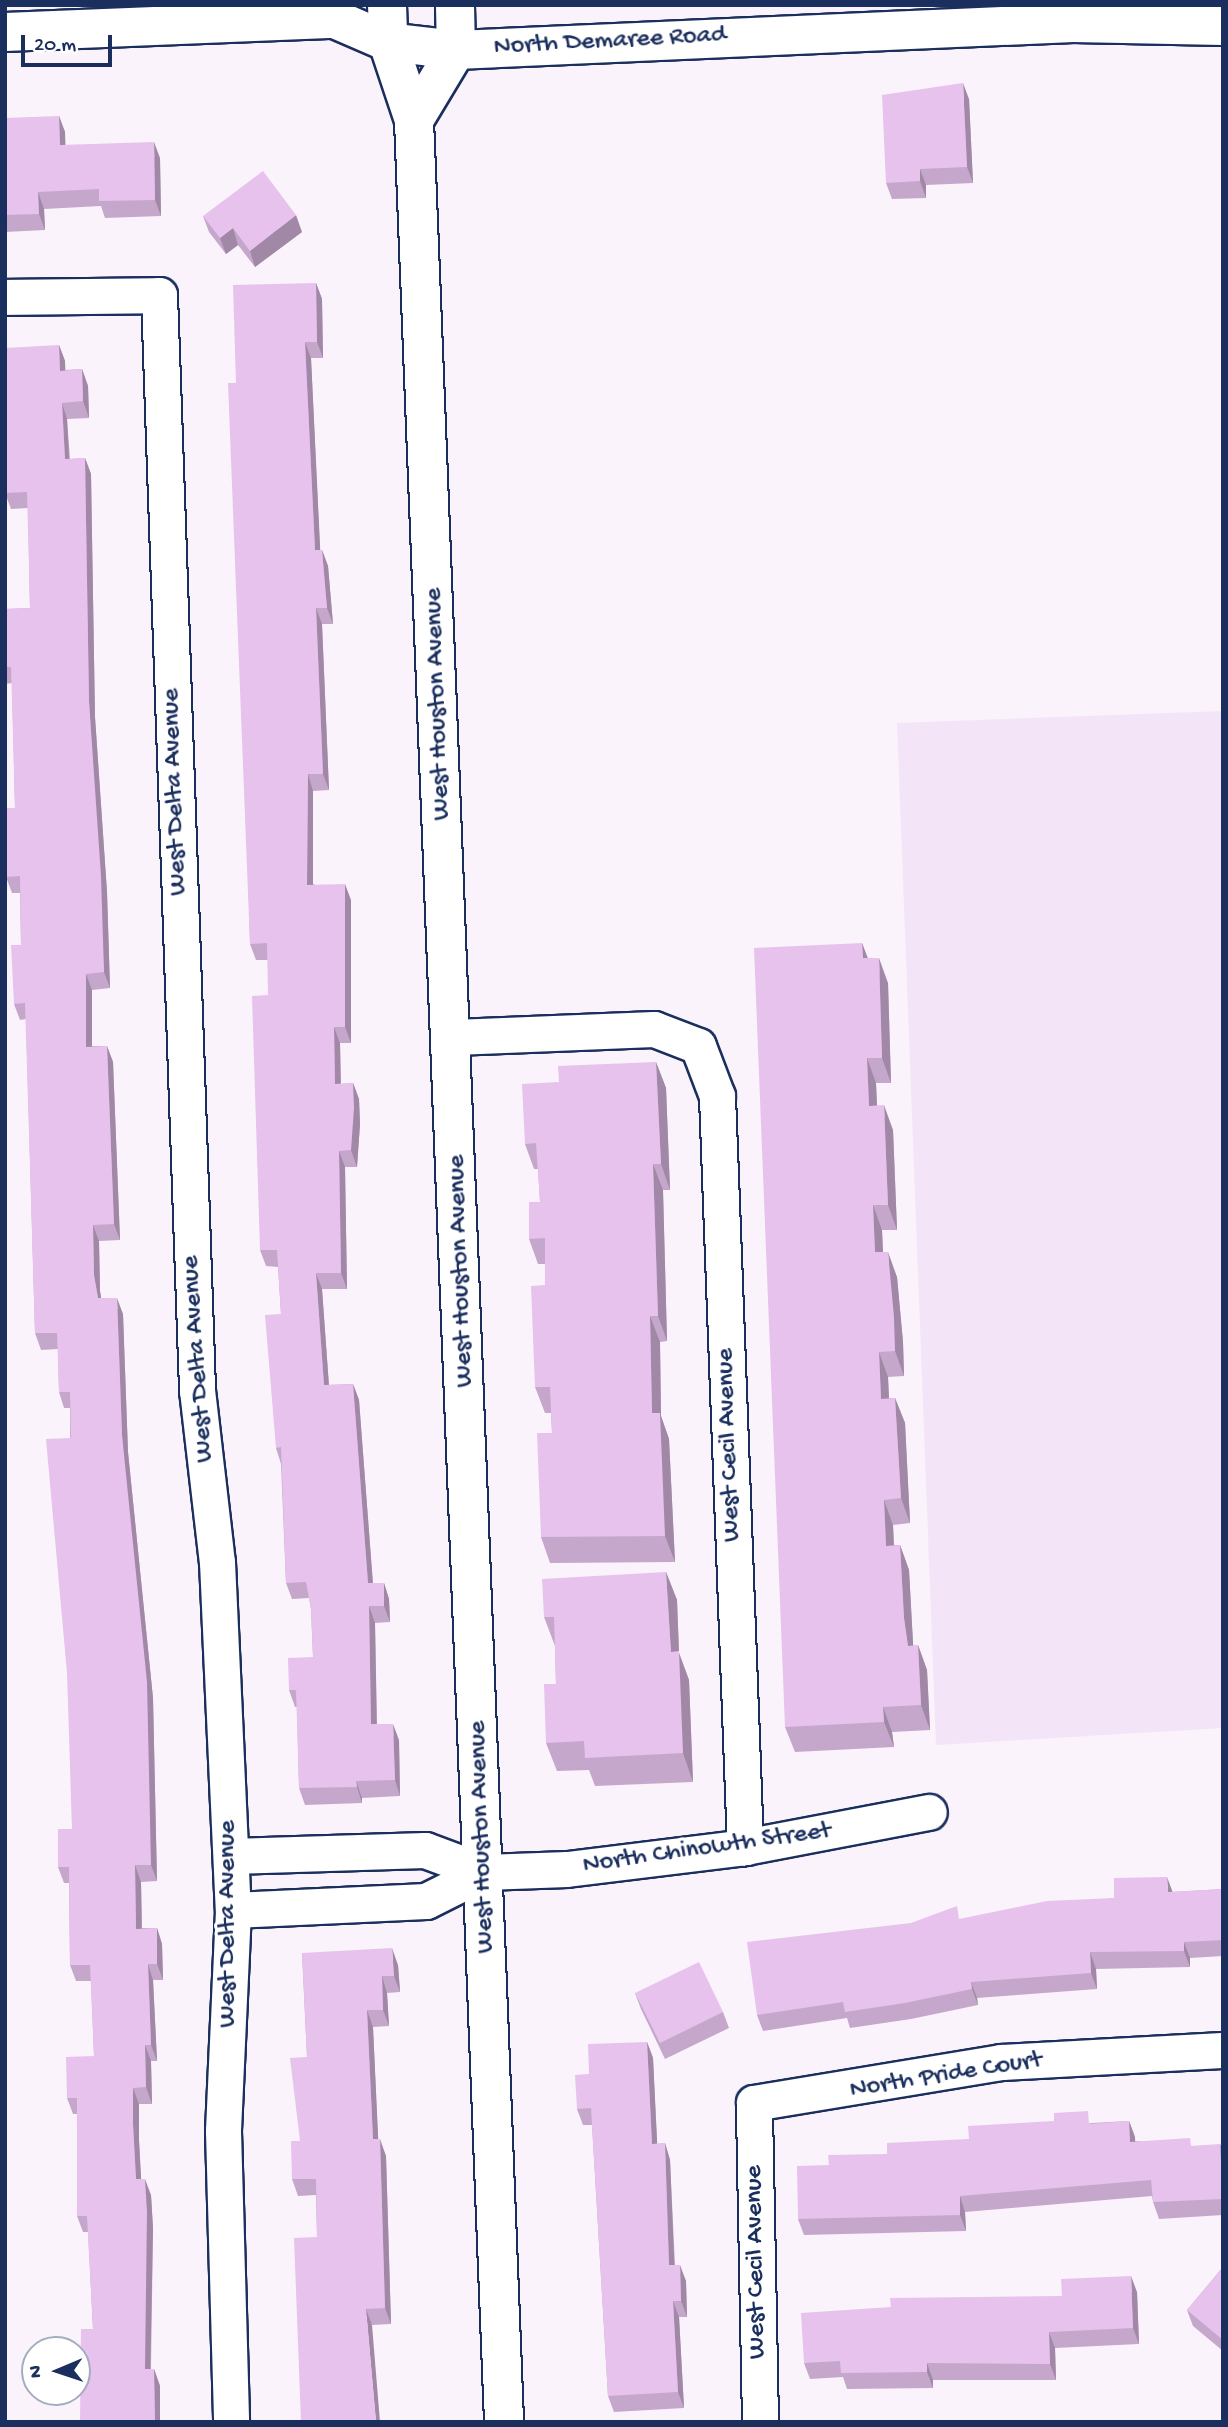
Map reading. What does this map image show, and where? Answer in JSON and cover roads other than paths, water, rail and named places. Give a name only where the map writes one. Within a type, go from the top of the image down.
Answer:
[{"type":"street","points":[[414,120],[456,50],[455,5]]},
{"type":"street","points":[[931,28],[963,5]]},
{"type":"street","name":"North Demaree Road","points":[[5,32],[350,12],[456,50],[931,28],[1221,26]]},
{"type":"street","name":"West Houston Avenue","points":[[387,24],[414,120],[454,1037],[504,2422]]},
{"type":"street","name":"West Delta Avenue","points":[[5,297],[159,295],[197,1390],[217,1562],[233,1910],[223,2158],[230,2422]]},
{"type":"street","name":"West Cecil Avenue","points":[[454,1037],[654,1029],[698,1046],[717,1096],[746,1847]]},
{"type":"street","name":"North Chinowth Street","points":[[231,1857],[425,1850],[484,1872],[620,1865],[746,1847],[929,1812]]},
{"type":"street","name":"North Chinowth Street","points":[[233,1910],[426,1901],[484,1872]]},
{"type":"street","name":"North Pride Court","points":[[754,2103],[1001,2062],[1223,2050]]},
{"type":"street","name":"West Cecil Avenue","points":[[754,2103],[760,2422]]}]
